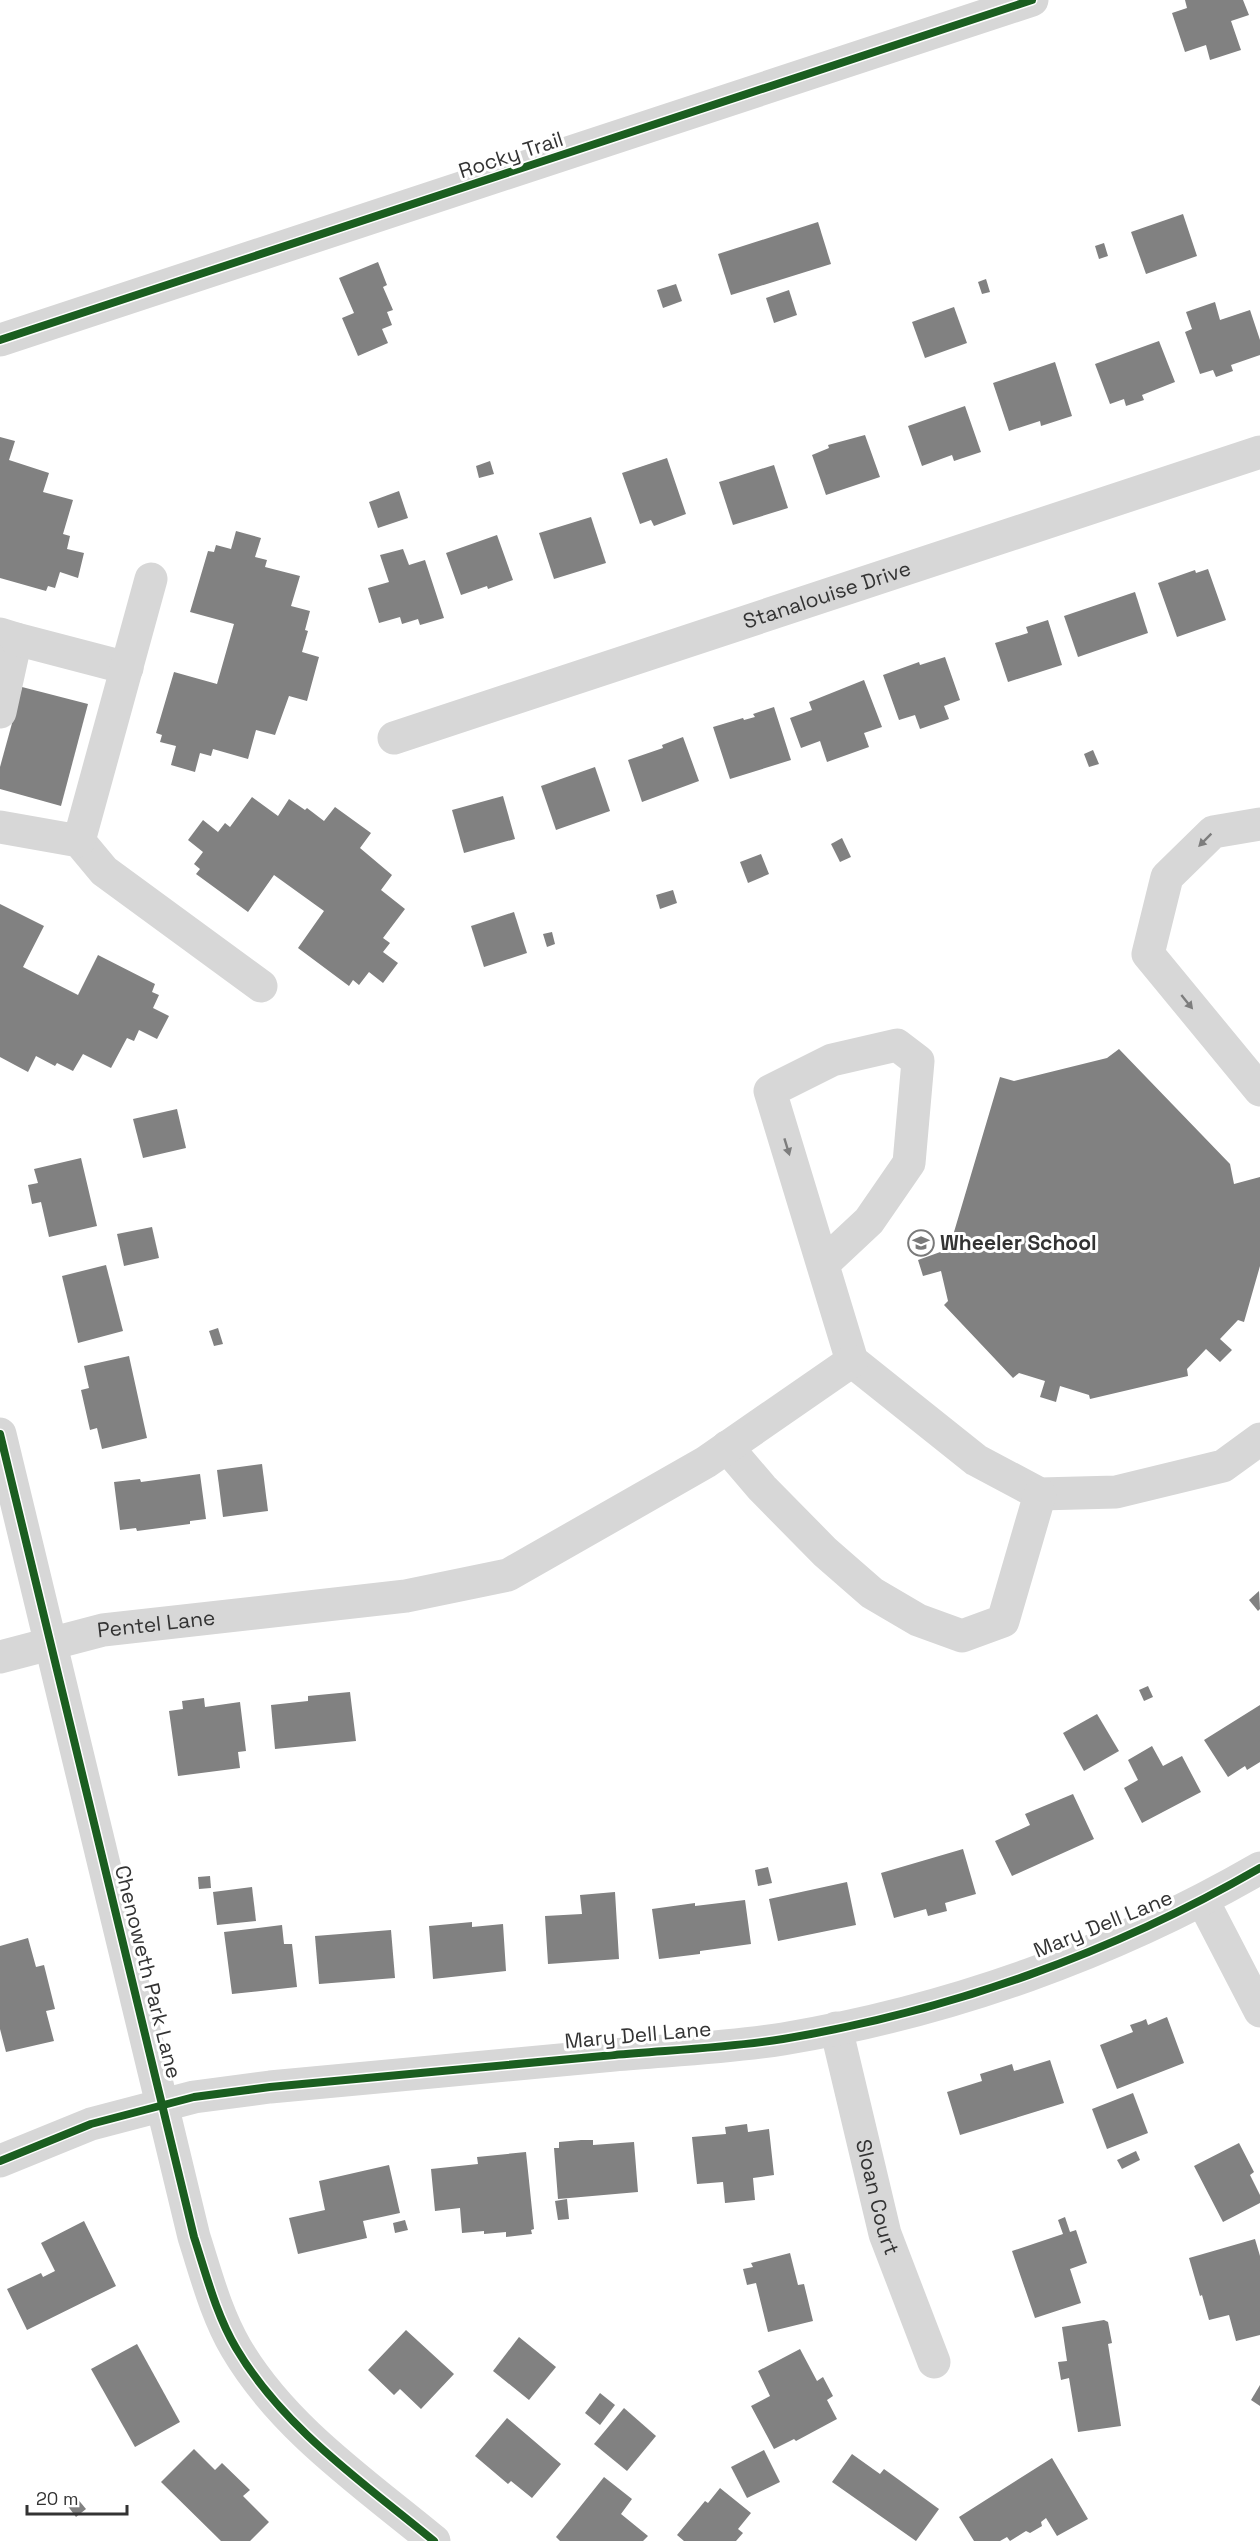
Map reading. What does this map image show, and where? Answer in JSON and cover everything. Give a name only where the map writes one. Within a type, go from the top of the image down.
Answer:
[{"type":"street","name":"Rocky Trail","points":[[0,340],[1032,0]]},
{"type":"street","name":"Stanalouise Drive","points":[[394,738],[1260,452]]},
{"type":"street","points":[[79,841],[151,579]]},
{"type":"street","points":[[0,712],[8,637],[127,668]]},
{"type":"street","points":[[1260,824],[1213,832],[1167,877],[1148,954],[1260,1090]]},
{"type":"street","points":[[0,827],[79,841],[104,871],[261,986]]},
{"type":"street","points":[[823,1264],[868,1221],[909,1162],[918,1061],[897,1045],[832,1060],[770,1091],[852,1361],[976,1460],[1040,1494],[1116,1492],[1223,1466],[1260,1439]]},
{"type":"street","name":"Pentel Lane","points":[[0,1657],[103,1630],[406,1596],[508,1575],[706,1462],[852,1361]]},
{"type":"street","name":"Chenoweth Park Lane","points":[[0,1434],[194,2237],[218,2312],[234,2347],[277,2407],[434,2541]]},
{"type":"street","points":[[727,1447],[762,1488],[825,1552],[872,1593],[918,1620],[962,1636],[1003,1621],[1040,1494]]},
{"type":"street","name":"Mary Dell Lane","points":[[0,2161],[91,2124],[194,2097],[270,2087],[782,2039],[882,2019],[993,1988],[1102,1947],[1203,1901],[1260,1869]]},
{"type":"street","points":[[1203,1901],[1260,2011]]},
{"type":"street","name":"Sloan Court","points":[[836,2028],[885,2234],[934,2362]]},
{"type":"building","points":[[1185,0],[1243,0],[1249,15],[1231,21],[1241,50],[1210,60],[1206,45],[1185,52],[1172,13],[1187,8]]},
{"type":"building","points":[[1183,214],[1197,256],[1146,274],[1131,232]]},
{"type":"building","points":[[818,222],[831,264],[731,295],[718,254]]},
{"type":"building","points":[[1104,243],[1108,256],[1099,259],[1095,246]]},
{"type":"building","points":[[378,262],[387,285],[383,287],[393,310],[387,312],[392,325],[382,329],[388,343],[358,356],[342,318],[354,313],[339,278]]},
{"type":"building","points":[[986,279],[990,292],[982,294],[978,282]]},
{"type":"building","points":[[676,284],[682,301],[663,308],[657,290]]},
{"type":"building","points":[[789,290],[797,315],[774,323],[766,298]]},
{"type":"building","points":[[1215,302],[1220,320],[1250,310],[1260,340],[1260,355],[1231,365],[1233,371],[1216,377],[1213,370],[1200,374],[1185,332],[1192,329],[1186,312]]},
{"type":"building","points":[[954,307],[967,343],[925,358],[912,322]]},
{"type":"building","points":[[1159,341],[1175,382],[1142,395],[1144,400],[1126,406],[1124,399],[1110,404],[1095,364]]},
{"type":"building","points":[[1055,362],[1072,416],[1041,426],[1040,421],[1009,431],[993,383]]},
{"type":"building","points":[[965,406],[981,452],[954,461],[952,455],[922,466],[908,426]]},
{"type":"building","points":[[865,435],[880,477],[826,495],[812,455],[829,448],[828,445]]},
{"type":"building","points":[[0,437],[15,441],[9,460],[49,473],[43,492],[73,500],[63,534],[70,536],[67,549],[84,553],[78,578],[60,572],[55,588],[48,586],[46,591],[0,578]]},
{"type":"building","points":[[667,458],[686,514],[654,526],[651,520],[640,524],[622,473]]},
{"type":"building","points":[[490,461],[494,474],[479,478],[476,466]]},
{"type":"building","points":[[774,465],[788,508],[733,525],[719,482]]},
{"type":"building","points":[[399,491],[408,518],[378,528],[369,502]]},
{"type":"building","points":[[591,517],[606,563],[554,579],[539,533]]},
{"type":"building","points":[[236,531],[261,538],[255,557],[267,560],[265,567],[300,576],[291,606],[310,611],[305,630],[308,631],[302,652],[319,657],[307,701],[289,696],[275,735],[256,730],[248,759],[213,749],[211,756],[200,753],[195,772],[171,765],[176,746],[160,742],[162,735],[156,733],[174,672],[217,684],[234,624],[190,612],[208,551],[214,552],[216,545],[231,549]]},
{"type":"building","points":[[497,535],[513,580],[461,595],[446,553]]},
{"type":"building","points":[[403,549],[409,565],[425,560],[444,618],[420,625],[418,619],[402,624],[400,617],[379,623],[368,588],[389,582],[380,555]]},
{"type":"building","points":[[1208,569],[1226,620],[1177,637],[1158,583],[1195,570],[1196,573]]},
{"type":"building","points":[[1135,592],[1148,633],[1078,657],[1064,616]]},
{"type":"building","points":[[1048,620],[1062,665],[1008,682],[995,643],[1028,633],[1026,627]]},
{"type":"building","points":[[945,657],[960,700],[944,706],[949,719],[920,729],[915,715],[899,720],[883,675],[919,662],[920,665]]},
{"type":"building","points":[[864,680],[882,727],[864,733],[869,747],[827,762],[820,741],[801,748],[790,718],[812,710],[809,702]]},
{"type":"building","points":[[22,687],[88,704],[61,806],[0,789],[0,767]]},
{"type":"building","points":[[774,707],[791,760],[730,779],[713,727],[743,718],[744,720],[755,717],[753,714]]},
{"type":"building","points":[[683,737],[699,781],[642,802],[628,760],[663,748],[662,745]]},
{"type":"building","points":[[1093,750],[1099,764],[1089,767],[1084,754]]},
{"type":"building","points":[[595,767],[610,811],[556,830],[541,786]]},
{"type":"building","points":[[503,796],[515,839],[464,853],[452,810]]},
{"type":"building","points":[[252,797],[278,816],[289,799],[305,810],[307,808],[324,821],[335,807],[371,833],[360,848],[392,875],[381,890],[405,909],[383,938],[390,943],[383,952],[398,963],[383,983],[369,972],[359,985],[353,980],[349,986],[298,948],[324,911],[274,875],[248,912],[196,874],[200,869],[194,864],[203,852],[188,840],[203,820],[218,832],[225,823],[230,827]]},
{"type":"building","points":[[842,838],[851,857],[840,862],[831,844]]},
{"type":"building","points":[[761,854],[769,874],[748,883],[740,862]]},
{"type":"building","points":[[673,890],[677,903],[660,909],[656,895]]},
{"type":"building","points":[[0,904],[44,926],[23,967],[78,995],[98,955],[155,984],[152,992],[159,995],[153,1008],[169,1016],[157,1039],[139,1030],[134,1041],[127,1038],[111,1068],[83,1054],[73,1071],[57,1063],[55,1066],[36,1056],[28,1072],[0,1057]]},
{"type":"building","points":[[514,912],[527,953],[484,967],[471,926]]},
{"type":"building","points":[[552,932],[555,944],[547,947],[543,934]]},
{"type":"building","points":[[1119,1049],[1230,1164],[1234,1184],[1260,1177],[1260,1266],[1244,1322],[1238,1320],[1220,1339],[1232,1350],[1220,1362],[1206,1349],[1187,1369],[1188,1376],[1090,1399],[1089,1395],[1060,1386],[1056,1402],[1040,1397],[1045,1381],[1019,1373],[1013,1378],[944,1305],[948,1301],[941,1271],[923,1276],[918,1260],[957,1246],[954,1232],[1000,1077],[1014,1081],[1107,1058]]},
{"type":"building","points":[[177,1109],[186,1148],[143,1158],[133,1119]]},
{"type":"building","points":[[81,1158],[97,1226],[49,1237],[41,1202],[32,1204],[28,1185],[38,1183],[34,1169]]},
{"type":"building","points":[[152,1227],[159,1258],[124,1266],[117,1234]]},
{"type":"building","points":[[106,1265],[123,1331],[78,1343],[62,1276]]},
{"type":"building","points":[[218,1328],[223,1344],[214,1346],[209,1331]]},
{"type":"building","points":[[129,1356],[147,1438],[102,1449],[97,1428],[90,1430],[81,1390],[89,1388],[84,1366]]},
{"type":"building","points":[[262,1464],[268,1511],[223,1517],[217,1470]]},
{"type":"building","points":[[200,1474],[206,1519],[190,1521],[190,1524],[137,1531],[136,1528],[120,1530],[114,1482],[140,1479],[141,1482]]},
{"type":"building","points":[[1259,1591],[1260,1609],[1258,1611],[1249,1600]]},
{"type":"building","points":[[1148,1686],[1153,1697],[1144,1701],[1139,1690]]},
{"type":"building","points":[[350,1692],[356,1741],[275,1749],[271,1705],[308,1701],[308,1696]]},
{"type":"building","points":[[204,1698],[205,1707],[240,1702],[246,1751],[238,1752],[240,1768],[178,1776],[169,1711],[183,1709],[182,1701]]},
{"type":"building","points":[[1260,1705],[1260,1762],[1247,1770],[1245,1766],[1228,1777],[1204,1740]]},
{"type":"building","points":[[1097,1714],[1119,1751],[1084,1771],[1063,1733]]},
{"type":"building","points":[[1152,1746],[1163,1766],[1182,1756],[1201,1792],[1142,1823],[1124,1788],[1138,1780],[1128,1760]]},
{"type":"building","points":[[1073,1794],[1094,1839],[1012,1876],[995,1841],[1030,1825],[1025,1814]]},
{"type":"building","points":[[963,1849],[976,1894],[945,1903],[947,1911],[928,1916],[926,1909],[894,1918],[881,1873]]},
{"type":"building","points":[[768,1867],[772,1883],[758,1886],[755,1870]]},
{"type":"building","points":[[210,1876],[211,1888],[199,1889],[198,1877]]},
{"type":"building","points":[[847,1882],[856,1925],[778,1941],[769,1899]]},
{"type":"building","points":[[252,1887],[256,1921],[217,1925],[213,1892]]},
{"type":"building","points":[[615,1892],[619,1959],[548,1964],[545,1916],[582,1914],[580,1895]]},
{"type":"building","points":[[745,1900],[751,1944],[659,1959],[652,1909],[695,1903],[695,1906]]},
{"type":"building","points":[[472,1922],[472,1927],[503,1924],[506,1971],[433,1979],[429,1926]]},
{"type":"building","points":[[282,1925],[284,1944],[292,1944],[297,1987],[232,1994],[224,1932]]},
{"type":"building","points":[[391,1930],[395,1978],[319,1984],[315,1936]]},
{"type":"building","points":[[28,1938],[36,1967],[44,1965],[55,2009],[46,2011],[54,2041],[6,2052],[0,2029],[0,1946]]},
{"type":"building","points":[[1167,2017],[1184,2063],[1117,2089],[1100,2045],[1133,2032],[1130,2025],[1146,2019],[1148,2025]]},
{"type":"building","points":[[1050,2060],[1064,2103],[960,2135],[947,2092],[982,2081],[980,2074],[1012,2064],[1014,2071]]},
{"type":"building","points":[[1133,2093],[1148,2133],[1107,2149],[1092,2109]]},
{"type":"building","points":[[747,2124],[748,2132],[769,2129],[774,2175],[753,2178],[755,2200],[725,2203],[723,2182],[697,2184],[692,2137],[726,2134],[725,2127]]},
{"type":"building","points":[[593,2140],[593,2145],[634,2142],[638,2192],[558,2199],[554,2148],[559,2148],[559,2142]]},
{"type":"building","points":[[1239,2143],[1254,2172],[1250,2175],[1260,2195],[1260,2203],[1223,2222],[1194,2166]]},
{"type":"building","points":[[1136,2151],[1140,2160],[1122,2169],[1117,2160]]},
{"type":"building","points":[[526,2152],[534,2229],[531,2230],[532,2234],[506,2237],[506,2232],[462,2233],[460,2208],[435,2211],[431,2169],[478,2164],[477,2157]]},
{"type":"building","points":[[389,2165],[400,2213],[363,2221],[367,2238],[298,2254],[289,2218],[325,2210],[319,2181]]},
{"type":"building","points":[[567,2199],[569,2219],[558,2220],[555,2201]]},
{"type":"building","points":[[1065,2217],[1070,2232],[1076,2230],[1087,2263],[1070,2269],[1081,2303],[1035,2318],[1012,2251],[1063,2234],[1058,2220]]},
{"type":"building","points":[[405,2220],[408,2230],[395,2233],[393,2223]]},
{"type":"building","points":[[84,2221],[116,2286],[27,2330],[7,2289],[41,2273],[43,2277],[55,2271],[41,2243]]},
{"type":"building","points":[[1255,2239],[1260,2256],[1260,2335],[1236,2341],[1229,2315],[1209,2320],[1189,2258]]},
{"type":"building","points":[[790,2253],[798,2285],[804,2284],[813,2321],[768,2332],[756,2283],[747,2285],[743,2269],[753,2267],[751,2263]]},
{"type":"building","points":[[1104,2320],[1108,2322],[1112,2343],[1108,2344],[1121,2426],[1078,2432],[1069,2378],[1061,2380],[1058,2362],[1067,2361],[1062,2327]]},
{"type":"building","points":[[406,2330],[454,2374],[421,2409],[400,2389],[394,2395],[368,2370]]},
{"type":"building","points":[[519,2337],[556,2367],[529,2400],[493,2371]]},
{"type":"building","points":[[137,2344],[180,2422],[135,2447],[91,2369]]},
{"type":"building","points":[[800,2349],[817,2381],[823,2377],[833,2396],[827,2400],[837,2419],[796,2441],[794,2439],[774,2449],[751,2406],[770,2396],[758,2371]]},
{"type":"building","points":[[1260,2385],[1260,2406],[1251,2400]]},
{"type":"building","points":[[600,2393],[615,2405],[600,2425],[585,2413]]},
{"type":"building","points":[[624,2408],[656,2436],[627,2471],[594,2444]]},
{"type":"building","points":[[507,2418],[561,2464],[532,2498],[511,2481],[508,2484],[475,2456]]},
{"type":"building","points":[[194,2449],[215,2470],[222,2463],[250,2490],[243,2496],[269,2522],[250,2541],[221,2541],[161,2482]]},
{"type":"building","points":[[764,2450],[780,2482],[747,2498],[731,2467]]},
{"type":"building","points":[[852,2454],[880,2474],[884,2469],[939,2509],[916,2541],[832,2482]]},
{"type":"building","points":[[1052,2458],[1088,2519],[1057,2536],[1046,2518],[1041,2522],[1042,2526],[1030,2533],[1026,2531],[1010,2541],[1007,2537],[1000,2541],[974,2541],[959,2517]]},
{"type":"building","points":[[604,2477],[632,2499],[621,2514],[648,2536],[643,2541],[560,2541],[556,2537]]},
{"type":"building","points":[[720,2488],[751,2513],[738,2529],[743,2533],[736,2541],[684,2541],[677,2535],[705,2501],[708,2503]]},
{"type":"building","points":[[76,2497],[86,2509],[76,2517],[67,2505]]},
{"type":"cycle path","points":[[0,340],[1032,0]]},
{"type":"cycle path","points":[[0,1434],[194,2237],[217,2308],[236,2348],[255,2377],[277,2404],[326,2453],[434,2541]]},
{"type":"cycle path","points":[[0,2161],[91,2124],[194,2097],[270,2087],[741,2045],[845,2027],[969,1995],[1029,1975],[1147,1927],[1260,1868]]},
{"type":"place","name":"Wheeler School","points":[[921,1243]]}]
